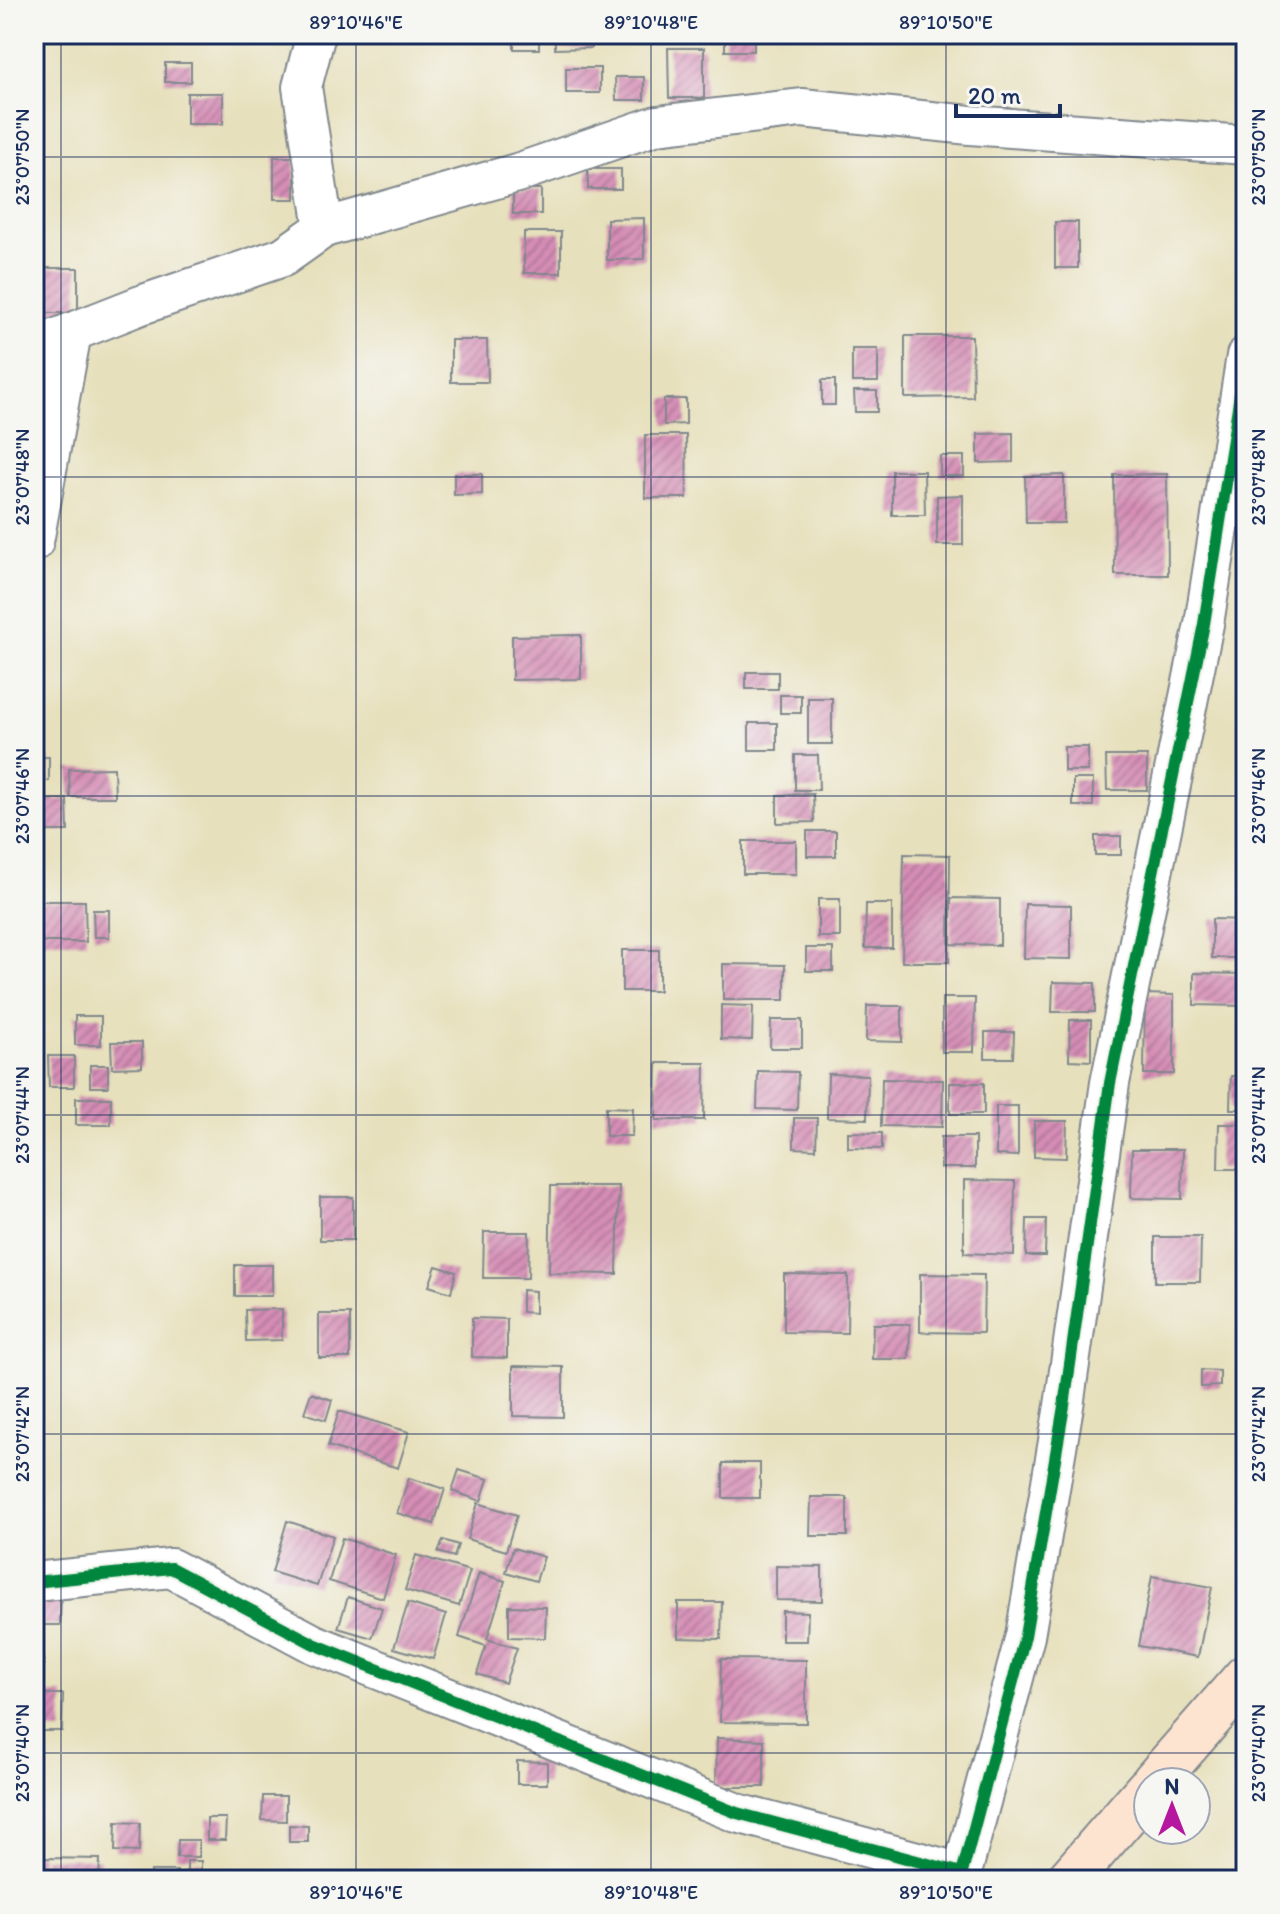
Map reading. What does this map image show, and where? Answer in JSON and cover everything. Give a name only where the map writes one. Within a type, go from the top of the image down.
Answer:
[{"type":"main road","points":[[1168,1766],[1246,1677]]},
{"type":"main road","points":[[1069,1880],[1132,1807]]},
{"type":"street","points":[[316,34],[302,87],[324,228]]},
{"type":"street","points":[[34,347],[141,305],[283,257],[324,228],[517,173],[657,125],[802,108],[970,125],[1246,145]]},
{"type":"street","points":[[34,542],[72,332]]},
{"type":"street","points":[[34,1582],[171,1568],[314,1644],[737,1813],[963,1877],[1025,1636],[1064,1406],[1110,1083],[1204,624],[1246,356]]},
{"type":"building","points":[[514,34],[539,34],[539,49],[514,49]]},
{"type":"building","points":[[555,34],[592,34],[592,48],[555,49]]},
{"type":"building","points":[[725,34],[754,34],[754,51],[725,51]]},
{"type":"building","points":[[668,48],[704,48],[704,98],[669,98]]},
{"type":"building","points":[[165,63],[191,63],[191,82],[165,82]]},
{"type":"building","points":[[566,68],[600,68],[600,93],[566,93]]},
{"type":"building","points":[[615,77],[644,77],[644,100],[616,100]]},
{"type":"building","points":[[187,93],[223,93],[223,124],[187,124]]},
{"type":"building","points":[[274,157],[295,157],[295,199],[274,199]]},
{"type":"building","points":[[588,169],[621,169],[621,189],[588,189]]},
{"type":"building","points":[[513,189],[541,189],[541,214],[513,214]]},
{"type":"building","points":[[644,218],[644,259],[607,260],[607,219]]},
{"type":"building","points":[[1055,222],[1078,222],[1078,268],[1055,268]]},
{"type":"building","points":[[524,232],[561,232],[561,273],[524,273]]},
{"type":"building","points":[[44,268],[78,268],[78,313],[44,313]]},
{"type":"building","points":[[905,336],[972,336],[973,397],[905,398]]},
{"type":"building","points":[[451,340],[487,340],[488,382],[451,382]]},
{"type":"building","points":[[852,349],[878,349],[878,382],[852,382]]},
{"type":"building","points":[[822,380],[835,380],[835,405],[822,405]]},
{"type":"building","points":[[854,391],[877,391],[877,412],[855,412]]},
{"type":"building","points":[[664,399],[686,399],[686,424],[664,425]]},
{"type":"building","points":[[1013,433],[1013,462],[978,463],[978,434]]},
{"type":"building","points":[[645,435],[686,435],[687,498],[645,498]]},
{"type":"building","points":[[940,456],[964,456],[964,476],[940,476]]},
{"type":"building","points":[[892,471],[924,471],[925,515],[892,515]]},
{"type":"building","points":[[454,474],[482,474],[482,494],[454,495]]},
{"type":"building","points":[[1167,474],[1168,575],[1115,575],[1114,475]]},
{"type":"building","points":[[1064,475],[1064,523],[1026,523],[1025,476]]},
{"type":"building","points":[[963,495],[963,545],[937,545],[937,496]]},
{"type":"building","points":[[581,635],[581,679],[512,680],[512,636]]},
{"type":"building","points":[[746,672],[778,672],[778,689],[746,689]]},
{"type":"building","points":[[780,695],[801,695],[801,713],[780,713]]},
{"type":"building","points":[[808,698],[832,698],[832,744],[808,744]]},
{"type":"building","points":[[749,723],[777,723],[777,750],[749,750]]},
{"type":"building","points":[[1064,747],[1088,747],[1088,771],[1064,771]]},
{"type":"building","points":[[795,755],[818,755],[819,790],[795,790]]},
{"type":"building","points":[[1106,756],[1147,756],[1147,790],[1107,790]]},
{"type":"building","points":[[34,757],[49,757],[49,781],[34,781]]},
{"type":"building","points":[[114,768],[115,797],[70,797],[69,769]]},
{"type":"building","points":[[1073,779],[1093,779],[1093,806],[1073,806]]},
{"type":"building","points":[[813,794],[814,822],[777,823],[777,795]]},
{"type":"building","points":[[67,799],[68,831],[34,831],[34,800]]},
{"type":"building","points":[[807,831],[836,831],[836,856],[807,856]]},
{"type":"building","points":[[1095,836],[1121,836],[1121,855],[1095,855]]},
{"type":"building","points":[[743,841],[796,841],[796,874],[743,874]]},
{"type":"building","points":[[904,854],[950,855],[949,962],[902,962]]},
{"type":"building","points":[[951,898],[1000,899],[1000,945],[951,944]]},
{"type":"building","points":[[818,899],[840,899],[840,937],[818,937]]},
{"type":"building","points":[[34,901],[85,901],[86,942],[34,942]]},
{"type":"building","points":[[866,904],[892,904],[892,948],[865,948]]},
{"type":"building","points":[[1025,904],[1071,905],[1071,959],[1024,958]]},
{"type":"building","points":[[93,910],[109,910],[109,937],[94,937]]},
{"type":"building","points":[[1212,919],[1246,920],[1246,958],[1212,958]]},
{"type":"building","points":[[806,948],[833,948],[833,971],[806,971]]},
{"type":"building","points":[[622,950],[659,950],[659,991],[622,991]]},
{"type":"building","points":[[723,964],[785,965],[785,1000],[723,1000]]},
{"type":"building","points":[[1194,973],[1246,974],[1246,1006],[1194,1005]]},
{"type":"building","points":[[1053,982],[1095,983],[1095,1012],[1052,1012]]},
{"type":"building","points":[[1145,994],[1174,995],[1174,1074],[1144,1074]]},
{"type":"building","points":[[942,998],[975,998],[974,1052],[942,1052]]},
{"type":"building","points":[[721,1005],[753,1006],[752,1040],[721,1039]]},
{"type":"building","points":[[867,1006],[902,1006],[902,1042],[866,1041]]},
{"type":"building","points":[[75,1016],[101,1016],[101,1045],[75,1045]]},
{"type":"building","points":[[771,1020],[802,1020],[802,1048],[770,1048]]},
{"type":"building","points":[[1070,1020],[1091,1020],[1091,1061],[1069,1060]]},
{"type":"building","points":[[985,1032],[1014,1032],[1013,1058],[985,1058]]},
{"type":"building","points":[[111,1042],[142,1042],[142,1067],[112,1068]]},
{"type":"building","points":[[34,1056],[40,1056],[40,1082],[34,1082]]},
{"type":"building","points":[[48,1056],[74,1056],[74,1087],[49,1087]]},
{"type":"building","points":[[657,1063],[705,1063],[704,1120],[656,1120]]},
{"type":"building","points":[[90,1065],[108,1065],[108,1087],[90,1087]]},
{"type":"building","points":[[758,1071],[798,1072],[797,1110],[757,1109]]},
{"type":"building","points":[[828,1074],[868,1075],[867,1119],[827,1118]]},
{"type":"building","points":[[1231,1076],[1246,1076],[1246,1109],[1230,1109]]},
{"type":"building","points":[[882,1079],[943,1080],[942,1127],[881,1126]]},
{"type":"building","points":[[950,1083],[984,1083],[984,1114],[950,1114]]},
{"type":"building","points":[[76,1098],[111,1098],[111,1125],[76,1125]]},
{"type":"building","points":[[996,1106],[1018,1106],[1018,1156],[996,1155]]},
{"type":"building","points":[[606,1107],[633,1108],[632,1136],[606,1136]]},
{"type":"building","points":[[794,1118],[817,1118],[816,1149],[794,1148]]},
{"type":"building","points":[[1034,1121],[1067,1121],[1066,1158],[1034,1157]]},
{"type":"building","points":[[1219,1124],[1246,1124],[1246,1169],[1218,1169]]},
{"type":"building","points":[[848,1132],[882,1133],[882,1149],[848,1148]]},
{"type":"building","points":[[941,1137],[975,1137],[975,1168],[941,1168]]},
{"type":"building","points":[[1132,1149],[1183,1149],[1182,1199],[1131,1198]]},
{"type":"building","points":[[964,1180],[1015,1181],[1014,1255],[964,1253]]},
{"type":"building","points":[[551,1186],[619,1186],[617,1274],[549,1273]]},
{"type":"building","points":[[320,1197],[353,1197],[353,1240],[320,1240]]},
{"type":"building","points":[[1027,1219],[1046,1219],[1045,1256],[1026,1256]]},
{"type":"building","points":[[484,1232],[529,1232],[528,1278],[483,1278]]},
{"type":"building","points":[[1155,1237],[1201,1237],[1200,1282],[1155,1282]]},
{"type":"building","points":[[235,1265],[272,1265],[272,1296],[235,1296]]},
{"type":"building","points":[[436,1266],[456,1272],[451,1293],[429,1286]]},
{"type":"building","points":[[784,1274],[848,1275],[847,1333],[784,1332]]},
{"type":"building","points":[[920,1274],[984,1275],[983,1333],[920,1332]]},
{"type":"building","points":[[522,1290],[535,1291],[535,1313],[522,1312]]},
{"type":"building","points":[[282,1309],[282,1340],[246,1341],[245,1310]]},
{"type":"building","points":[[319,1314],[350,1314],[350,1358],[319,1358]]},
{"type":"building","points":[[472,1318],[507,1319],[507,1358],[472,1357]]},
{"type":"building","points":[[873,1324],[910,1324],[909,1359],[872,1359]]},
{"type":"building","points":[[513,1366],[563,1367],[563,1417],[513,1416]]},
{"type":"building","points":[[1201,1370],[1220,1371],[1220,1386],[1201,1387]]},
{"type":"building","points":[[311,1393],[332,1400],[326,1420],[304,1413]]},
{"type":"building","points":[[339,1411],[409,1432],[398,1468],[328,1446]]},
{"type":"building","points":[[723,1463],[760,1463],[760,1498],[723,1498]]},
{"type":"building","points":[[459,1470],[488,1479],[481,1501],[452,1491]]},
{"type":"building","points":[[409,1478],[445,1489],[434,1524],[397,1513]]},
{"type":"building","points":[[811,1497],[847,1497],[847,1536],[810,1536]]},
{"type":"building","points":[[478,1503],[517,1515],[506,1551],[467,1539]]},
{"type":"building","points":[[287,1521],[333,1536],[317,1586],[272,1572]]},
{"type":"building","points":[[342,1538],[396,1555],[383,1598],[329,1581]]},
{"type":"building","points":[[443,1540],[458,1545],[454,1557],[438,1552]]},
{"type":"building","points":[[513,1548],[544,1557],[536,1581],[506,1572]]},
{"type":"building","points":[[416,1555],[470,1571],[459,1606],[405,1590]]},
{"type":"building","points":[[776,1566],[822,1567],[822,1601],[776,1600]]},
{"type":"building","points":[[479,1573],[505,1581],[487,1639],[517,1648],[505,1683],[477,1674],[486,1646],[459,1637]]},
{"type":"building","points":[[1152,1576],[1212,1587],[1198,1657],[1139,1646]]},
{"type":"building","points":[[34,1589],[61,1590],[60,1625],[34,1625]]},
{"type":"building","points":[[348,1597],[382,1608],[372,1638],[338,1628]]},
{"type":"building","points":[[678,1602],[722,1602],[721,1639],[678,1638]]},
{"type":"building","points":[[408,1603],[446,1615],[433,1659],[394,1648]]},
{"type":"building","points":[[509,1606],[546,1607],[545,1638],[509,1637]]},
{"type":"building","points":[[782,1611],[808,1612],[807,1641],[782,1641]]},
{"type":"building","points":[[34,1656],[44,1656],[43,1684],[34,1684]]},
{"type":"building","points":[[721,1659],[806,1660],[806,1723],[720,1722]]},
{"type":"building","points":[[34,1694],[63,1694],[62,1731],[34,1731]]},
{"type":"building","points":[[717,1738],[764,1740],[764,1787],[716,1787]]},
{"type":"building","points":[[34,1750],[39,1750],[39,1769],[34,1769]]},
{"type":"building","points":[[517,1761],[547,1762],[547,1784],[517,1784]]},
{"type":"building","points":[[263,1796],[286,1796],[286,1821],[262,1820]]},
{"type":"building","points":[[207,1818],[226,1818],[225,1840],[207,1840]]},
{"type":"building","points":[[116,1822],[140,1823],[139,1852],[115,1851]]},
{"type":"building","points":[[289,1825],[308,1826],[308,1842],[289,1842]]},
{"type":"building","points":[[178,1840],[199,1840],[199,1857],[177,1857]]},
{"type":"building","points":[[34,1854],[41,1854],[41,1877],[34,1877]]},
{"type":"building","points":[[44,1858],[100,1859],[99,1880],[44,1880]]},
{"type":"building","points":[[187,1861],[201,1861],[201,1880],[187,1880]]},
{"type":"building","points":[[151,1871],[177,1871],[177,1880],[151,1880]]},
{"type":"building","points":[[205,1875],[255,1875],[254,1880],[205,1880]]},
{"type":"cycle path","points":[[965,1880],[962,1873],[1025,1636],[1064,1406],[1110,1083],[1204,624],[1246,356]]},
{"type":"cycle path","points":[[34,1582],[171,1568],[314,1644],[737,1813],[962,1873]]}]
